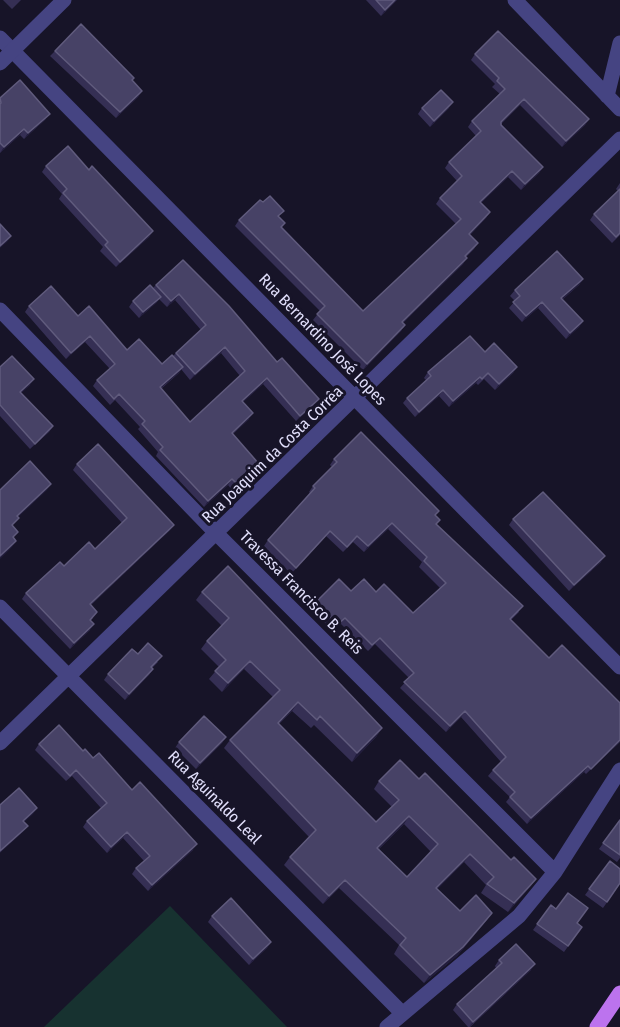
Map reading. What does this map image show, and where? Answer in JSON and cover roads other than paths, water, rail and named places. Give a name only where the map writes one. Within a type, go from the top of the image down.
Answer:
[{"type":"main road","points":[[597,1027],[620,993]]},
{"type":"street","points":[[0,63],[64,0]]},
{"type":"street","points":[[515,0],[620,110]]},
{"type":"street","name":"Rua Bernardino José Lopes","points":[[0,38],[620,667]]},
{"type":"street","points":[[607,96],[620,43]]},
{"type":"street","name":"Rua Joaquim da Costa Corrêa","points":[[0,743],[355,400],[620,139]]},
{"type":"street","name":"Travessa Francisco B. Reis","points":[[0,310],[217,534],[555,872]]},
{"type":"street","name":"Rua Aguinaldo Leal","points":[[0,607],[402,1013]]},
{"type":"street","points":[[387,1027],[519,916],[555,872],[620,770]]}]
